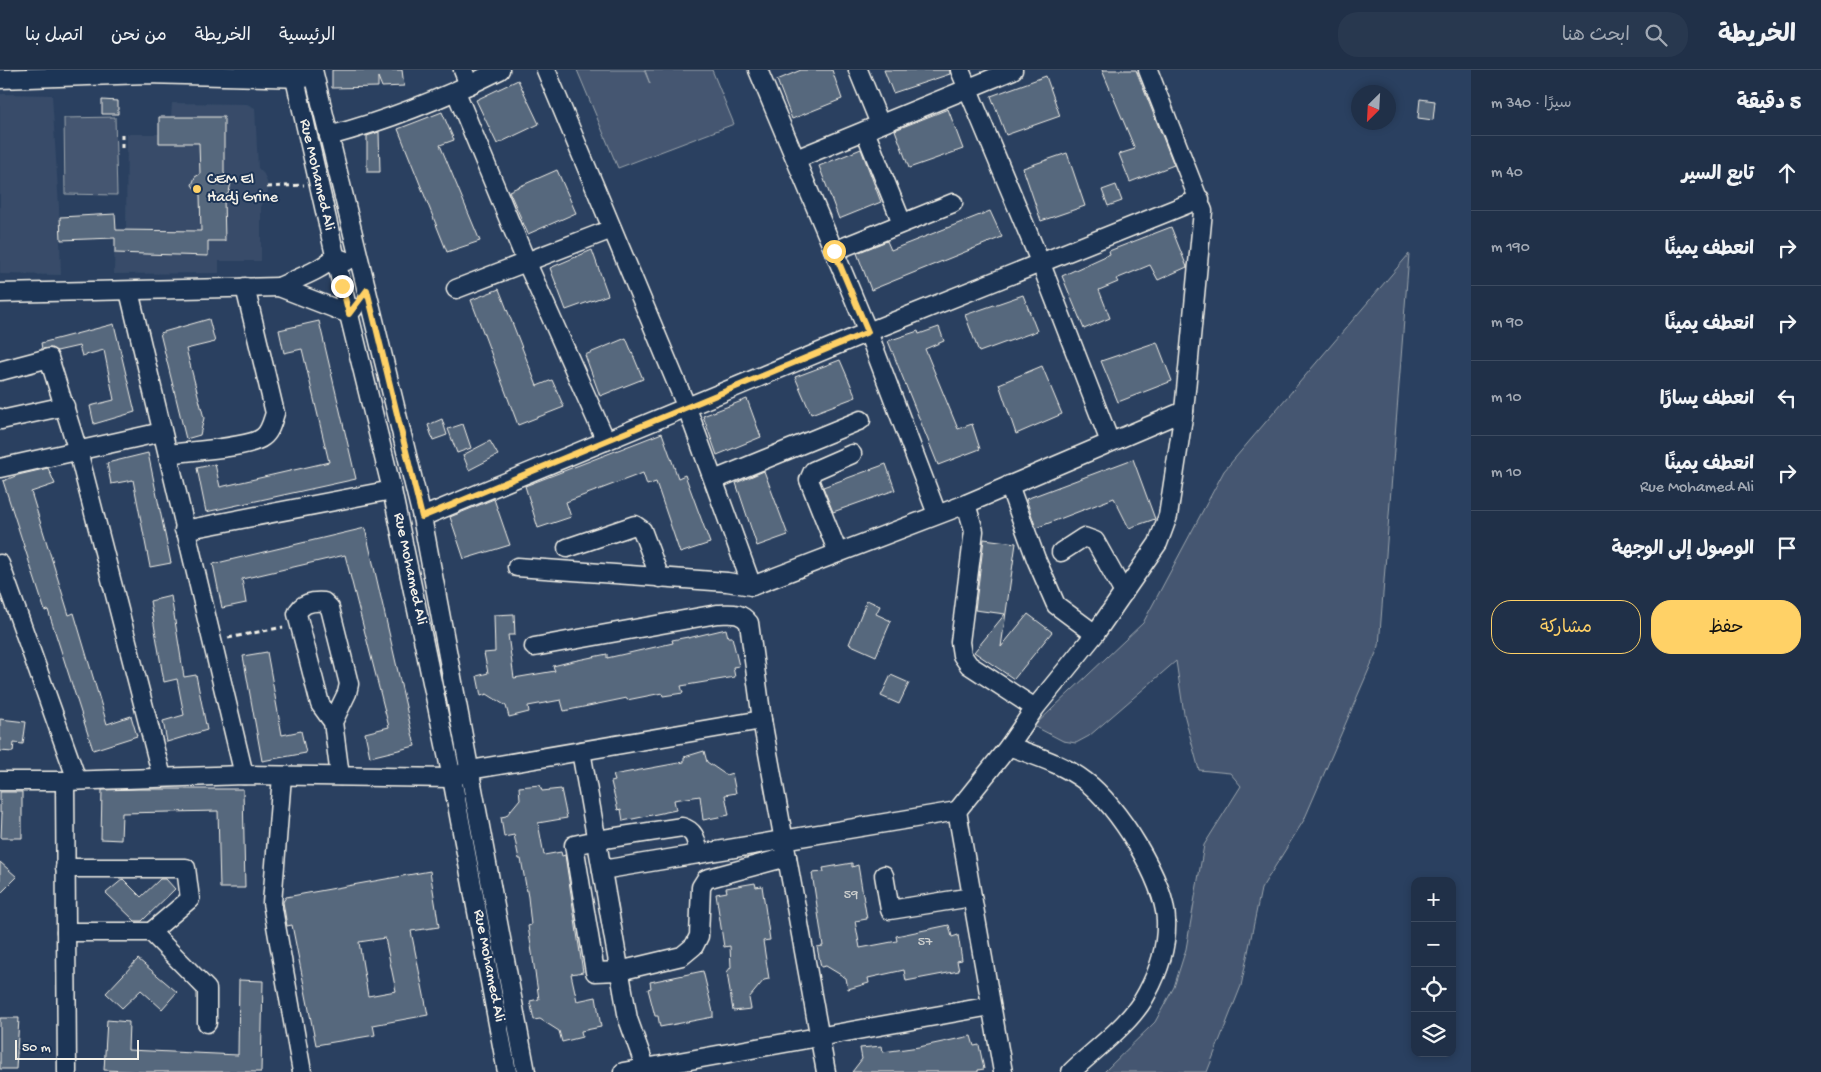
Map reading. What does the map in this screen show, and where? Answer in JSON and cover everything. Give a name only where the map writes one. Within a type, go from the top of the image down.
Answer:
[{"type":"street","points":[[329,136],[402,114],[463,82],[500,70]]},
{"type":"street","points":[[546,70],[687,408],[752,586]]},
{"type":"street","points":[[858,70],[872,128],[902,223]]},
{"type":"street","points":[[960,70],[1041,264],[1110,442]]},
{"type":"street","points":[[796,159],[1013,70]]},
{"type":"street","points":[[602,870],[957,811],[1009,746],[1035,708],[1095,634],[1124,593],[1158,543],[1168,516],[1184,411],[1203,211],[1200,199],[1148,70]]},
{"type":"street","points":[[763,71],[796,159],[868,332],[937,514]]},
{"type":"street","points":[[0,79],[145,72],[314,74],[422,517],[526,1072]]},
{"type":"street","name":"Rue Mohamed Ali","points":[[294,74],[318,184],[392,490],[452,778],[507,1072]]},
{"type":"street","points":[[463,82],[526,261],[606,441]]},
{"type":"street","points":[[422,517],[868,332],[1200,199]]},
{"type":"street","points":[[834,251],[952,203]]},
{"type":"street","points":[[456,289],[612,229]]},
{"type":"street","points":[[279,287],[316,270],[336,257],[360,265]]},
{"type":"street","points":[[168,454],[246,444],[263,438],[271,426],[275,413],[244,287]]},
{"type":"street","points":[[0,293],[279,287],[349,314],[367,290]]},
{"type":"street","points":[[128,291],[244,775]]},
{"type":"street","points":[[0,371],[50,358],[78,451],[162,777]]},
{"type":"street","points":[[0,418],[1,420],[64,406]]},
{"type":"street","points":[[517,567],[727,582],[752,586],[966,504],[1184,411]]},
{"type":"street","points":[[714,480],[861,420]]},
{"type":"street","points":[[0,468],[162,432]]},
{"type":"street","points":[[838,553],[809,480],[813,471],[852,454]]},
{"type":"street","points":[[1009,485],[1036,559],[1056,605],[1095,634]]},
{"type":"street","points":[[184,530],[392,490]]},
{"type":"street","points":[[966,504],[974,531],[960,642],[962,655],[968,665],[1035,708]]},
{"type":"street","points":[[567,548],[635,524],[642,530],[660,578]]},
{"type":"street","points":[[1061,552],[1084,537],[1095,541],[1124,593]]},
{"type":"street","points":[[0,564],[71,781],[65,868],[67,1072]]},
{"type":"street","points":[[333,722],[347,693],[349,684],[330,608],[324,602],[316,602],[305,605],[299,609],[297,614],[320,704],[333,722],[340,776]]},
{"type":"street","points":[[534,647],[717,614],[744,616],[749,623],[762,720],[826,1072]]},
{"type":"street","points":[[0,781],[71,781],[244,775],[452,778],[470,770],[762,720]]},
{"type":"street","points":[[1009,746],[1064,767],[1087,782],[1104,799],[1127,830],[1147,862],[1162,896],[1166,919],[1166,941],[1158,968],[1146,994],[1128,1018],[1071,1072]]},
{"type":"street","points":[[581,751],[628,1019],[647,1070]]},
{"type":"street","points":[[282,776],[272,903],[302,1072]]},
{"type":"street","points":[[957,811],[1003,1072]]},
{"type":"street","points":[[698,854],[694,835],[689,829],[682,827],[574,845],[595,972],[619,971],[682,956],[694,946],[699,936],[701,887],[706,879],[787,857]]},
{"type":"street","points":[[65,868],[186,868],[190,899],[151,932],[66,932]]},
{"type":"street","points":[[884,875],[890,910],[972,897]]},
{"type":"street","points":[[151,932],[207,989],[207,1023]]},
{"type":"street","points":[[624,1072],[647,1070],[992,1006]]},
{"type":"path","points":[[122,133],[122,148]]},
{"type":"path","points":[[267,188],[318,184]]},
{"type":"path","points":[[212,642],[286,626]]},
{"type":"shaded area","points":[[577,70],[644,70],[650,84],[645,70],[712,70],[734,124],[618,168]]},
{"type":"shaded area","points":[[0,94],[52,95],[61,275],[0,274]]},
{"type":"shaded area","name":"CEM El Hadj Grine","points":[[172,103],[247,104],[255,108],[258,168],[264,174],[268,191],[261,207],[261,261],[219,261],[219,273],[114,274],[115,230],[126,230],[127,134],[159,134],[159,117],[171,117]]},
{"type":"shaded area","points":[[115,117],[117,195],[65,194],[64,118]]},
{"type":"shaded area","points":[[1409,254],[1379,646],[1304,820],[1261,889],[1241,986],[1207,1072],[1104,1072],[1155,1022],[1174,987],[1186,949],[1204,845],[1241,786],[1230,773],[1199,770],[1184,714],[1176,661],[1089,736],[1076,743],[1063,741],[1034,726],[1143,623],[1224,471]]},
{"type":"building","points":[[332,70],[402,70],[404,86],[382,87],[378,77],[378,87],[332,88]]},
{"type":"building","points":[[801,70],[832,70],[842,99],[792,119],[777,80]]},
{"type":"building","points":[[884,70],[950,70],[950,74],[893,93]]},
{"type":"building","points":[[1102,70],[1136,70],[1174,165],[1130,182],[1119,154],[1135,149]]},
{"type":"building","points":[[1046,76],[1060,116],[1006,135],[991,96]]},
{"type":"building","points":[[518,80],[539,124],[497,144],[476,100]]},
{"type":"building","points":[[1420,99],[1435,101],[1433,120],[1418,118]]},
{"type":"building","points":[[102,100],[118,101],[118,114],[102,114]]},
{"type":"building","points":[[948,109],[963,149],[909,168],[895,130]]},
{"type":"building","points":[[442,112],[454,140],[440,145],[480,241],[447,252],[398,129]]},
{"type":"building","points":[[159,117],[224,117],[224,173],[231,182],[229,192],[224,198],[225,241],[208,241],[208,256],[115,253],[115,238],[61,240],[60,217],[115,214],[116,230],[201,231],[200,195],[192,185],[195,177],[200,174],[199,143],[159,143]]},
{"type":"building","points":[[379,132],[380,172],[367,172],[367,136]]},
{"type":"building","points":[[861,149],[881,202],[839,219],[819,166]]},
{"type":"building","points":[[1067,153],[1085,206],[1041,221],[1023,168]]},
{"type":"building","points":[[557,170],[576,213],[528,234],[509,191]]},
{"type":"building","points":[[1116,185],[1122,201],[1108,206],[1102,190]]},
{"type":"building","points":[[990,211],[1002,237],[871,290],[857,253],[887,241],[891,250]]},
{"type":"building","points":[[1171,227],[1187,267],[1158,280],[1150,265],[1116,279],[1118,282],[1099,290],[1110,318],[1084,329],[1062,276],[1110,254],[1109,251]]},
{"type":"building","points":[[592,250],[608,295],[566,310],[550,268]]},
{"type":"building","points":[[499,289],[537,386],[552,380],[564,407],[518,425],[471,300]]},
{"type":"building","points":[[1023,295],[1037,331],[979,352],[965,315]]},
{"type":"building","points":[[209,319],[215,342],[186,349],[204,418],[200,435],[186,439],[160,333]]},
{"type":"building","points":[[319,321],[356,479],[206,512],[197,468],[215,464],[220,487],[329,462],[302,349],[284,353],[279,330]]},
{"type":"building","points":[[114,324],[135,412],[94,424],[90,406],[114,400],[104,350],[82,356],[79,346],[57,351],[51,348],[42,349],[41,343]]},
{"type":"building","points":[[939,327],[944,341],[925,349],[958,429],[972,424],[980,449],[938,465],[888,341],[918,331],[919,334]]},
{"type":"building","points":[[626,338],[643,379],[600,396],[585,355]]},
{"type":"building","points":[[1157,342],[1172,381],[1118,402],[1101,361]]},
{"type":"building","points":[[840,360],[856,397],[811,414],[795,377]]},
{"type":"building","points":[[1042,366],[1062,414],[1016,434],[999,384]]},
{"type":"building","points":[[747,399],[761,437],[717,455],[703,416]]},
{"type":"building","points":[[442,419],[447,435],[433,440],[428,425]]},
{"type":"building","points":[[463,424],[471,448],[457,453],[448,429]]},
{"type":"building","points":[[662,433],[678,478],[685,475],[710,543],[680,553],[656,482],[647,485],[643,473],[566,502],[571,517],[538,528],[525,486]]},
{"type":"building","points":[[490,441],[498,455],[469,470],[463,455]]},
{"type":"building","points":[[148,453],[171,563],[150,567],[133,480],[111,484],[107,463]]},
{"type":"building","points":[[1133,459],[1155,519],[1129,528],[1114,498],[1036,528],[1026,499]]},
{"type":"building","points":[[886,464],[895,490],[833,512],[823,487]]},
{"type":"building","points":[[48,468],[55,484],[31,492],[69,615],[74,613],[107,724],[131,716],[137,736],[93,750],[48,610],[45,611],[3,481],[18,475]]},
{"type":"building","points":[[764,471],[788,535],[757,546],[736,483]]},
{"type":"building","points":[[494,499],[510,545],[464,559],[450,517]]},
{"type":"building","points":[[365,528],[415,746],[370,757],[365,733],[389,727],[345,555],[242,579],[246,603],[222,608],[213,564]]},
{"type":"building","points":[[984,539],[1016,543],[1001,647],[1028,614],[1052,632],[1014,679],[974,652],[1005,614],[975,610]]},
{"type":"building","points":[[171,596],[184,677],[196,675],[207,730],[167,742],[163,721],[184,715],[177,679],[164,682],[150,601]]},
{"type":"building","points":[[867,600],[880,606],[876,614],[891,621],[876,656],[849,644]]},
{"type":"building","points":[[514,614],[515,635],[508,635],[514,678],[555,671],[553,666],[573,661],[607,654],[607,658],[673,643],[672,640],[726,629],[728,637],[732,637],[739,666],[733,667],[735,677],[681,686],[683,693],[663,696],[662,693],[627,700],[627,698],[564,711],[561,700],[528,706],[529,712],[509,717],[506,706],[487,694],[481,696],[477,676],[488,673],[484,653],[495,652],[494,615]]},
{"type":"building","points":[[267,652],[282,735],[301,731],[306,753],[262,761],[243,656]]},
{"type":"building","points":[[891,675],[909,683],[899,704],[881,696]]},
{"type":"building","points":[[0,719],[26,722],[23,744],[14,743],[13,752],[0,751]]},
{"type":"building","points":[[704,751],[707,762],[726,775],[732,773],[736,793],[725,795],[729,815],[703,820],[700,796],[674,800],[676,810],[623,821],[621,809],[618,810],[611,782],[615,781],[613,775],[684,762],[684,757]]},
{"type":"building","points":[[540,785],[542,791],[561,789],[567,818],[538,823],[544,855],[561,852],[562,856],[565,855],[583,972],[571,974],[577,1001],[596,997],[601,1027],[581,1031],[582,1037],[562,1042],[559,1031],[540,1019],[534,1020],[530,1001],[539,999],[528,926],[531,925],[528,897],[521,859],[519,859],[514,835],[504,837],[501,817],[506,816],[520,799],[519,787]]},
{"type":"building","points":[[243,789],[245,888],[220,888],[218,811],[122,813],[121,840],[101,839],[102,790]]},
{"type":"building","points":[[0,792],[22,792],[22,838],[1,838],[2,813],[0,813]]},
{"type":"building","points":[[0,862],[17,877],[0,894]]},
{"type":"building","points":[[852,863],[852,867],[858,865],[867,919],[855,921],[860,948],[897,941],[896,936],[949,925],[952,937],[958,935],[962,960],[957,961],[959,971],[906,981],[904,970],[868,978],[869,983],[848,989],[846,978],[826,966],[821,967],[817,947],[823,946],[812,873],[824,872],[823,868]]},
{"type":"building","points":[[430,871],[439,927],[411,931],[428,1015],[373,1025],[375,1035],[316,1045],[292,925],[287,926],[283,902],[286,897]],"holes":[[[385,938],[396,991],[368,996],[359,942]]]},
{"type":"building","points":[[123,879],[141,897],[160,879],[166,879],[175,889],[142,921],[135,921],[106,893]]},
{"type":"building","points":[[755,883],[756,887],[762,886],[770,940],[763,941],[769,979],[764,980],[749,998],[751,1009],[733,1011],[727,972],[731,967],[730,946],[724,947],[716,894],[727,892],[726,888]]},
{"type":"building","points":[[138,959],[177,992],[162,1009],[141,990],[122,1008],[106,993]]},
{"type":"building","points":[[703,971],[713,1017],[660,1027],[648,989],[651,988],[650,982]]},
{"type":"building","points":[[239,980],[263,981],[261,1072],[104,1070],[107,1020],[129,1022],[128,1050],[238,1055]]},
{"type":"building","points":[[0,1018],[19,1018],[16,1069],[0,1069]]},
{"type":"building","points":[[971,1036],[974,1046],[979,1045],[984,1069],[978,1070],[978,1072],[852,1072],[862,1059],[860,1048],[882,1046],[883,1052],[919,1047]]},
{"type":"place","name":"CEM El Hadj Grine","points":[[197,189]]},
{"type":"route","points":[[342,286],[349,314],[367,290],[422,517],[868,332],[834,251]]}]
